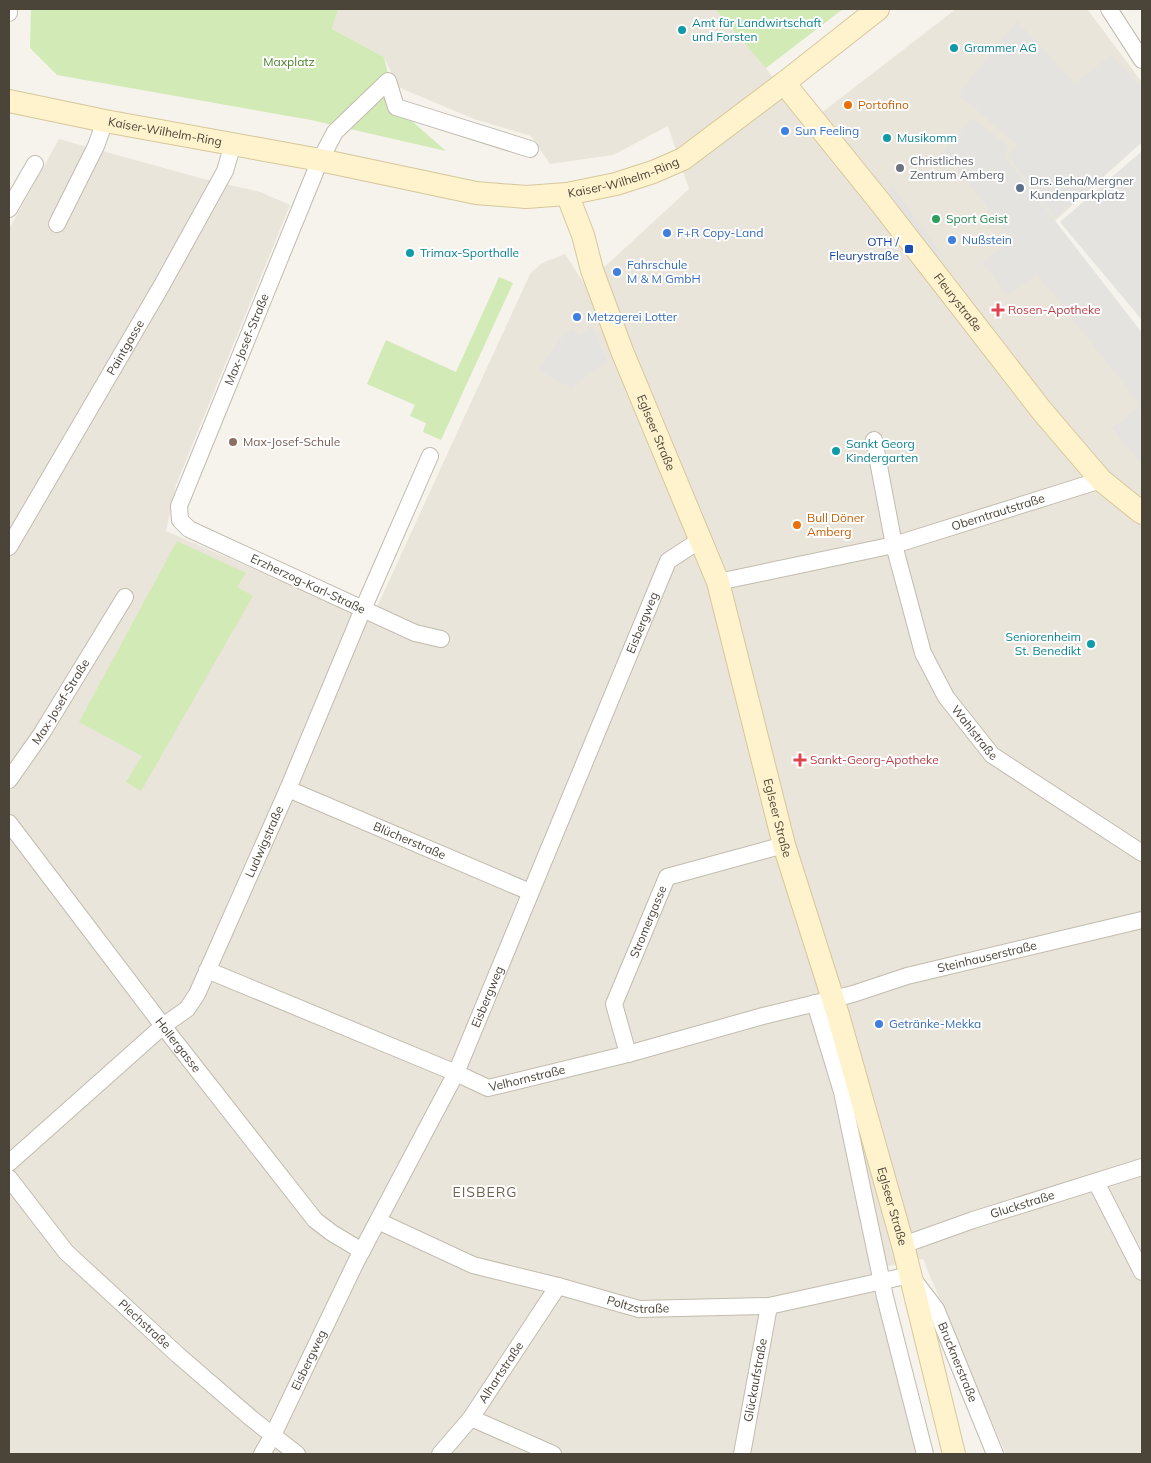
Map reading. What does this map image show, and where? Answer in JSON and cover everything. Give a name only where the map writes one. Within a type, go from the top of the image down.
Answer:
[{"type":"street","name":"Kaiser-Wilhelm-Ring","points":[[9,101],[104,121],[320,160],[476,193],[526,197],[567,194],[616,184],[653,172],[683,159],[878,9]]},
{"type":"street","points":[[1109,9],[1142,60]]},
{"type":"street","points":[[320,160],[335,132],[388,81],[396,108],[530,149]]},
{"type":"street","name":"Fleurystraße","points":[[784,83],[868,187],[1042,411],[1101,480],[1142,512]]},
{"type":"street","points":[[58,224],[96,146],[104,121]]},
{"type":"street","name":"Paintgasse","points":[[9,547],[162,285],[225,171],[233,144]]},
{"type":"street","name":"Max-Josef-Straße","points":[[180,520],[179,506],[320,160]]},
{"type":"street","points":[[9,209],[35,164]]},
{"type":"street","name":"Eglseer Straße","points":[[567,194],[583,235],[592,270],[622,351],[718,582],[824,1001],[882,1281],[924,1454]]},
{"type":"street","points":[[874,440],[894,544]]},
{"type":"street","name":"Ludwigstraße","points":[[9,1162],[164,1026],[187,1009],[197,994],[288,789],[363,609],[430,456]]},
{"type":"street","name":"Oberntrautstraße","points":[[718,582],[894,544],[1101,480]]},
{"type":"street","name":"Erzherzog-Karl-Straße","points":[[180,520],[189,529],[415,633],[441,639]]},
{"type":"street","name":"Eisbergweg","points":[[262,1454],[362,1251],[456,1073],[668,561],[700,540]]},
{"type":"street","name":"Wahlstraße","points":[[894,544],[923,653],[946,697],[992,755],[1142,853]]},
{"type":"street","name":"Max-Josef-Straße","points":[[9,780],[42,733],[125,597]]},
{"type":"street","name":"Blücherstraße","points":[[288,789],[530,892]]},
{"type":"street","name":"Hollergasse","points":[[9,824],[315,1220],[362,1251]]},
{"type":"street","name":"Stromergasse","points":[[628,1054],[614,1004],[666,877],[784,844]]},
{"type":"street","name":"Steinhauserstraße","points":[[824,1001],[907,976],[1142,920]]},
{"type":"street","name":"Velhornstraße","points":[[207,970],[488,1088],[628,1054],[824,1001]]},
{"type":"street","name":"Eglseer Straße","points":[[824,1001],[903,1245],[954,1454]]},
{"type":"street","name":"Gluckstraße","points":[[903,1245],[973,1220],[1142,1167]]},
{"type":"street","name":"Plechstraße","points":[[9,1178],[66,1252],[178,1355],[252,1419],[297,1454]]},
{"type":"street","points":[[1096,1182],[1142,1272]]},
{"type":"street","name":"Poltzstraße","points":[[378,1221],[473,1265],[639,1309],[769,1306],[910,1275]]},
{"type":"street","name":"Brucknerstraße","points":[[910,1275],[936,1309],[995,1454]]},
{"type":"street","name":"Alhartstraße","points":[[440,1454],[472,1418],[558,1286]]},
{"type":"street","name":"Glückaufstraße","points":[[742,1454],[769,1306]]},
{"type":"street","points":[[472,1418],[553,1454]]},
{"type":"shaded area","points":[[338,9],[737,9],[749,24],[766,68],[807,124],[956,9],[1087,9],[1142,82],[1142,142],[1055,221],[1142,333],[1142,1454],[1006,1454],[923,1259],[873,1269],[917,1454],[9,1454],[9,229],[59,139],[204,179],[260,192],[290,205],[176,485],[166,531],[369,619],[377,607],[530,274],[542,263],[565,254],[585,285],[689,189],[668,126],[613,155],[550,164],[531,136],[474,119],[398,87],[384,57],[332,29]]},
{"type":"shaded area","points":[[1017,21],[1075,83],[1111,55],[1142,88],[1142,142],[1056,218],[1008,156],[1017,145],[958,94]]},
{"type":"shaded area","points":[[972,118],[1008,146],[1004,155],[1142,333],[1142,465],[1112,428],[1141,406],[1037,274],[1008,296],[982,262],[1012,240],[943,150]]},
{"type":"shaded area","points":[[1142,151],[1142,320],[1060,222]]},
{"type":"shaded area","points":[[892,186],[942,255],[931,268],[880,202]]},
{"type":"shaded area","points":[[592,327],[607,361],[571,388],[538,370],[561,338],[573,328],[579,336]]},
{"type":"green space","name":"Maxplatz","points":[[31,9],[338,9],[332,29],[384,57],[396,107],[446,151],[311,120],[57,75],[30,48]]},
{"type":"green space","points":[[715,9],[843,9],[766,68]]},
{"type":"green space","points":[[499,277],[513,283],[441,440],[423,432],[426,423],[410,416],[415,405],[367,384],[386,340],[456,372]]},
{"type":"green space","points":[[177,541],[246,573],[237,587],[253,596],[141,791],[126,782],[142,756],[79,722]]},
{"type":"place","name":"Amt für Landwirtschaft und Forsten","points":[[682,30]]},
{"type":"place","name":"Grammer AG","points":[[954,48]]},
{"type":"place","name":"Portofino","points":[[848,105]]},
{"type":"place","name":"Sun Feeling","points":[[785,131]]},
{"type":"place","name":"Musikomm","points":[[887,138]]},
{"type":"place","name":"Christliches Zentrum Amberg","points":[[900,168]]},
{"type":"place","name":"Drs. Beha/Mergner Kundenparkplatz","points":[[1020,188]]},
{"type":"place","name":"Sport Geist","points":[[936,219]]},
{"type":"place","name":"F+R Copy-Land","points":[[667,233]]},
{"type":"place","name":"Nußstein","points":[[952,240]]},
{"type":"place","name":"OTH / Fleurystraße","points":[[909,249]]},
{"type":"place","name":"Trimax-Sporthalle","points":[[410,253]]},
{"type":"place","name":"Fahrschule M & M GmbH","points":[[617,272]]},
{"type":"place","name":"Rosen-Apotheke","points":[[998,310]]},
{"type":"place","name":"Metzgerei Lotter","points":[[577,317]]},
{"type":"place","name":"Max-Josef-Schule","points":[[233,442]]},
{"type":"place","name":"Sankt Georg Kindergarten","points":[[836,451]]},
{"type":"place","name":"Bull Döner Amberg","points":[[797,525]]},
{"type":"place","name":"Seniorenheim St. Benedikt","points":[[1091,644]]},
{"type":"place","name":"Sankt-Georg-Apotheke","points":[[800,760]]},
{"type":"place","name":"Getränke-Mekka","points":[[879,1024]]},
{"type":"district","name":"EISBERG","points":[[485,1192]]}]
